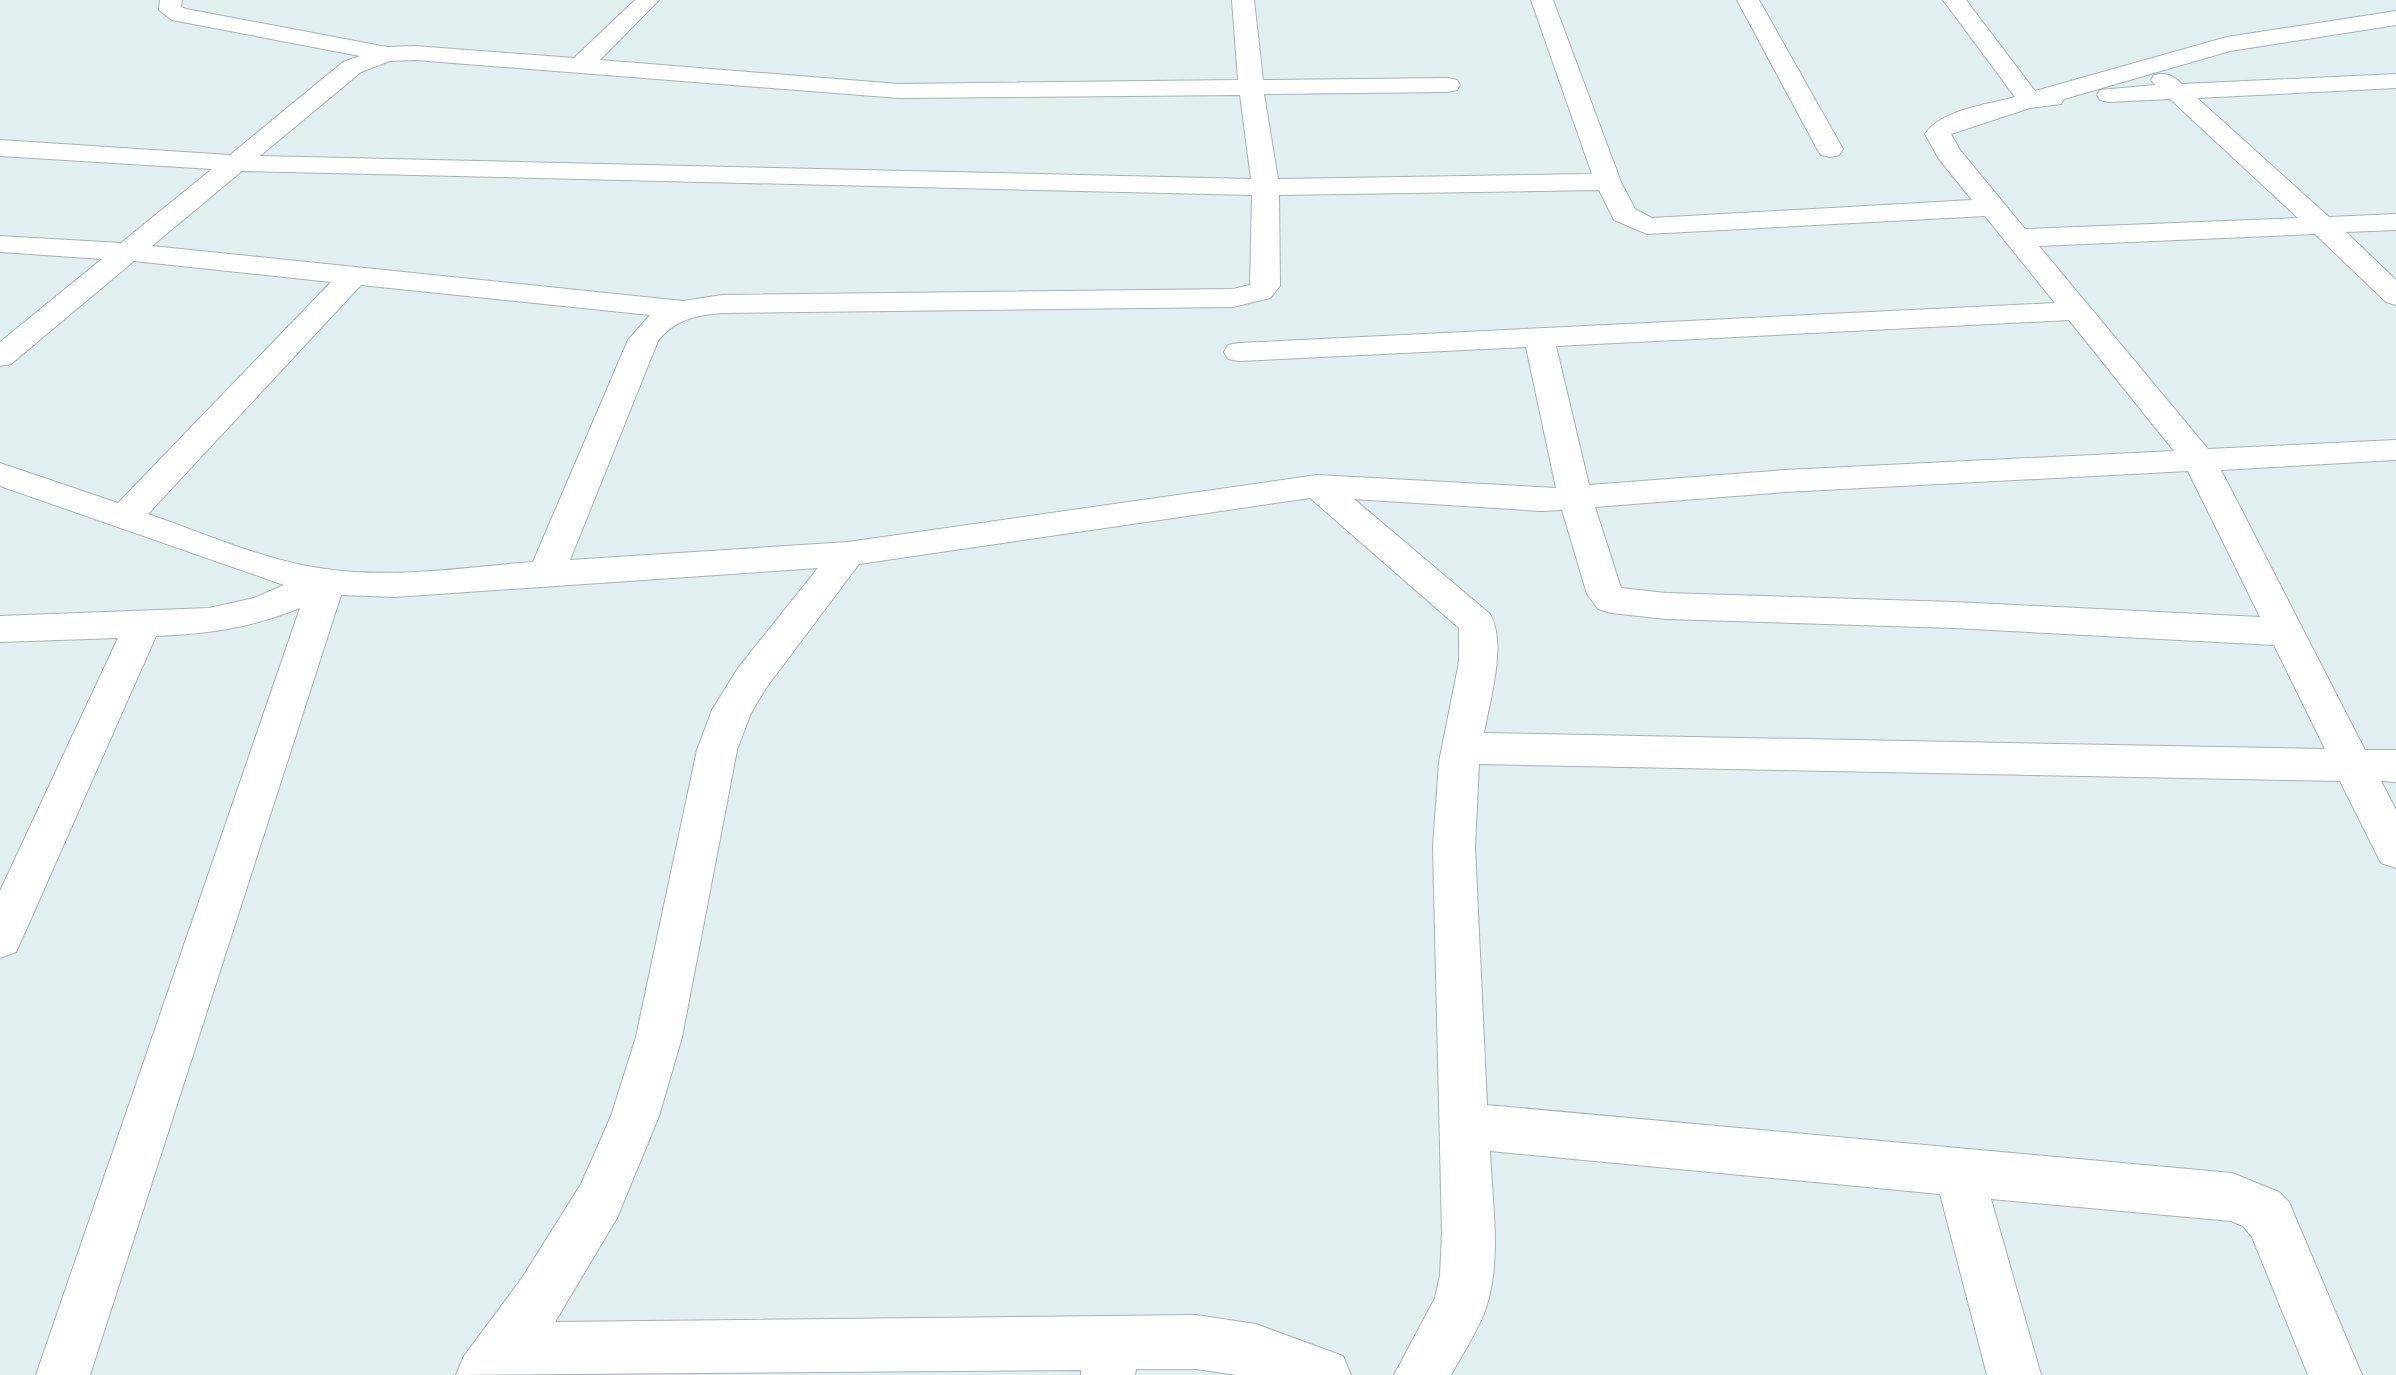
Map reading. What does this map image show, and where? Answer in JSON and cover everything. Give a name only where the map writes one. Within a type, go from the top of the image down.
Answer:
[{"type":"street","points":[[171,0],[170,10],[180,15],[387,54],[415,53],[899,91],[1448,85]]},
{"type":"street","points":[[580,66],[648,0]]},
{"type":"street","points":[[546,574],[643,340],[659,321],[684,310],[722,304],[1233,298],[1259,292],[1265,286],[1266,187],[1251,87],[1243,0]]},
{"type":"street","points":[[1542,0],[1608,183],[1624,214],[1647,226],[1992,207]]},
{"type":"street","points":[[1748,0],[1830,149]]},
{"type":"street","points":[[1954,0],[2030,100]]},
{"type":"street","points":[[2396,18],[2227,44],[1956,122],[1942,128],[1938,134],[1948,153],[2200,461],[2396,851]]},
{"type":"street","points":[[0,357],[352,68],[387,54]]},
{"type":"street","points":[[2148,67],[2396,296]]},
{"type":"street","points":[[2030,100],[2174,90],[2396,81]]},
{"type":"street","points":[[0,148],[236,163],[1266,187],[1608,183]]},
{"type":"street","points":[[2018,239],[2396,222]]},
{"type":"street","points":[[0,244],[128,251],[684,310]]},
{"type":"street","points":[[124,518],[354,275]]},
{"type":"street","points":[[1239,352],[2078,312]]},
{"type":"street","points":[[1539,338],[1575,497],[1605,594],[1618,603],[2286,632]]},
{"type":"street","points":[[0,474],[275,571],[327,582],[395,584],[848,554],[1317,486],[1541,500],[1785,481],[2396,450]]},
{"type":"street","points":[[1317,486],[1477,623],[1480,644],[1462,748],[1456,795],[1454,847],[1465,1126],[1468,1233],[1466,1275],[1460,1306],[1422,1375]]},
{"type":"street","points":[[492,1362],[541,1297],[599,1201],[635,1116],[659,1037],[717,750],[732,710],[775,646],[848,554]]},
{"type":"street","points":[[0,629],[209,621],[262,609],[327,582]]},
{"type":"street","points":[[63,1375],[327,582]]},
{"type":"street","points":[[0,939],[142,625]]},
{"type":"street","points":[[1462,748],[2396,766]]},
{"type":"street","points":[[1465,1126],[2232,1197],[2261,1209],[2271,1220],[2335,1375]]},
{"type":"street","points":[[1959,1172],[2014,1375]]},
{"type":"street","points":[[492,1362],[1110,1359],[1196,1342],[1256,1351],[1324,1375]]}]
